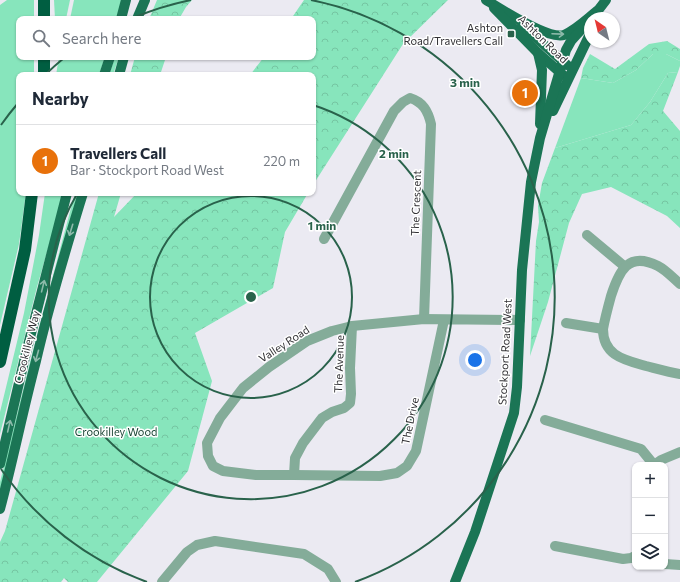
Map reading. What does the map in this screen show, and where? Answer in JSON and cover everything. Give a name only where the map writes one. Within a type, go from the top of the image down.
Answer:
[{"type":"highway","points":[[44,0],[44,16]]},
{"type":"highway","points":[[44,60],[44,72]]},
{"type":"highway","points":[[0,362],[25,250],[32,196]]},
{"type":"main road","points":[[122,16],[126,0]]},
{"type":"main road","points":[[137,16],[145,0]]},
{"type":"main road","name":"Ashton Road","points":[[486,0],[545,32],[563,35],[584,23]]},
{"type":"main road","name":"Ashton Road","points":[[486,0],[538,53],[561,66]]},
{"type":"main road","name":"Stockport Road West","points":[[597,12],[605,1]]},
{"type":"main road","name":"Ashton Road","points":[[507,12],[570,74]]},
{"type":"main road","name":"Stockport Road West","points":[[455,582],[475,532],[514,413],[517,387],[522,270],[526,217],[531,182],[540,138],[561,66],[570,42],[584,27]]},
{"type":"main road","name":"Stockport Road West","points":[[540,138],[584,46]]},
{"type":"main road","name":"Stockport Road West","points":[[538,53],[542,70],[540,138]]},
{"type":"main road","points":[[105,72],[109,60]]},
{"type":"main road","points":[[120,72],[123,60]]},
{"type":"main road","name":"Crookilley Way","points":[[0,464],[26,353],[66,196]]},
{"type":"main road","name":"Crookilley Way","points":[[0,509],[13,461],[35,361],[61,265],[82,196]]},
{"type":"street","name":"The Crescent","points":[[324,239],[394,111],[402,102],[410,98],[419,101],[428,111],[431,124],[424,319]]},
{"type":"street","points":[[587,235],[624,266]]},
{"type":"street","points":[[680,284],[660,266],[647,262],[632,262],[624,266],[616,278],[603,329],[603,336],[612,353],[624,360],[680,374]]},
{"type":"street","name":"Valley Road","points":[[208,456],[207,443],[220,418],[243,388],[269,366],[307,341],[332,330],[352,326],[424,319],[444,320]]},
{"type":"street","points":[[444,320],[520,320]]},
{"type":"street","name":"The Drive","points":[[208,456],[213,466],[223,471],[256,475],[294,474],[380,476],[397,473],[407,466],[416,451],[444,320]]},
{"type":"street","points":[[566,323],[603,329]]},
{"type":"street","name":"The Avenue","points":[[294,474],[295,458],[303,443],[322,418],[332,412],[344,408],[350,403],[352,326]]},
{"type":"street","points":[[545,420],[641,449],[652,462]]},
{"type":"street","points":[[658,462],[680,452]]},
{"type":"street","points":[[162,582],[187,552],[197,545],[215,541],[304,554],[328,570],[336,582]]},
{"type":"street","points":[[555,546],[623,559],[632,557]]},
{"type":"street","points":[[668,564],[680,565]]},
{"type":"green space","points":[[7,0],[34,0],[34,16],[16,16],[16,60],[34,60],[34,72],[16,72],[16,196],[26,196],[19,244],[0,325],[0,5]]},
{"type":"green space","points":[[54,0],[70,0],[67,16],[55,16]]},
{"type":"green space","points":[[74,0],[123,0],[118,16],[71,16]]},
{"type":"green space","points":[[157,0],[192,0],[181,16],[150,16]]},
{"type":"green space","points":[[304,0],[448,0],[403,44],[316,180],[316,72],[252,72],[262,60],[316,60],[316,16],[293,16]]},
{"type":"green space","points":[[667,41],[680,49],[680,61],[666,54],[653,54],[636,70],[613,83],[581,78],[583,68],[590,54],[615,69],[649,44]]},
{"type":"green space","points":[[653,54],[666,54],[680,61],[680,66],[678,72],[668,73],[650,102],[631,125],[555,148],[581,78],[613,83],[636,70]]},
{"type":"green space","points":[[58,60],[104,60],[100,72],[56,72]]},
{"type":"green space","points":[[114,60],[118,60],[114,72],[110,72]]},
{"type":"green space","points":[[134,60],[165,60],[161,72],[131,72]]},
{"type":"green space","points":[[678,72],[663,111],[680,131],[680,228],[667,216],[611,187],[582,194],[569,223],[548,302],[530,356],[536,241],[539,222],[538,206],[542,183],[555,148],[631,125],[650,102],[668,73]]},
{"type":"green space","points":[[45,196],[63,196],[37,287],[0,434],[0,412],[24,313],[39,235]]},
{"type":"green space","points":[[74,196],[77,196],[0,491],[0,482]]},
{"type":"green space","name":"Crookilley Wood","points":[[98,196],[120,196],[114,217],[134,196],[306,196],[285,232],[273,288],[195,333],[212,381],[188,471],[97,582],[68,582],[64,578],[61,582],[0,582],[0,542],[5,531]]},
{"type":"place","name":"Ashton Road/Travellers Call","points":[[511,34]]},
{"type":"place","name":"Travellers Call","points":[[525,93]]}]
